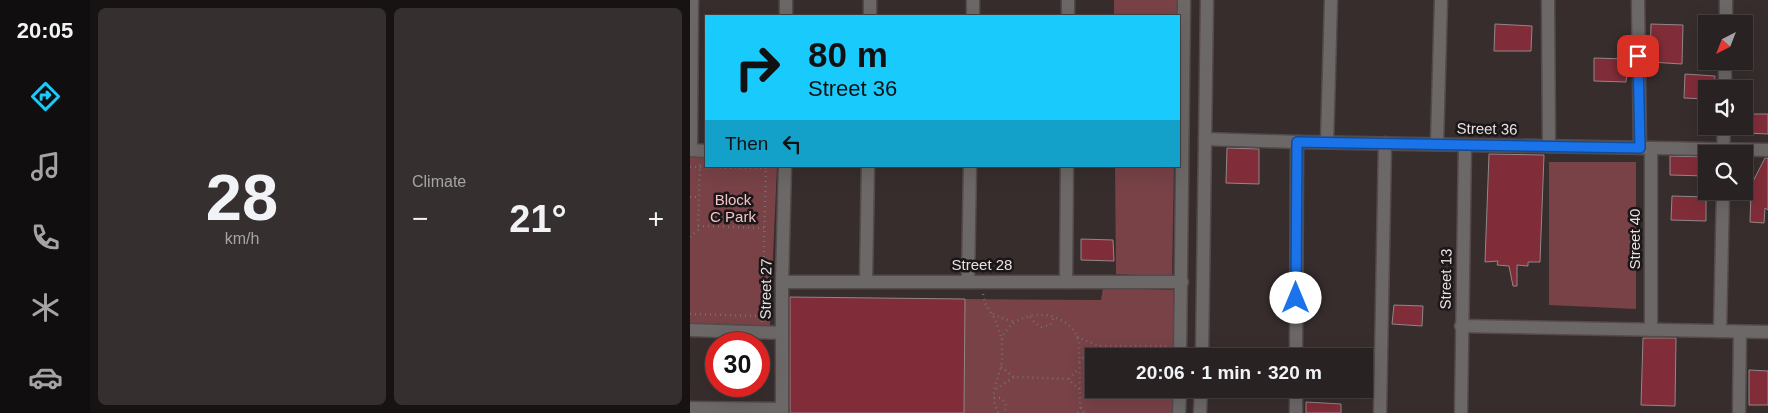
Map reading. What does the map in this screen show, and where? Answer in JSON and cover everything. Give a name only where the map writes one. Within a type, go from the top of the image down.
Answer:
[{"type":"street","points":[[692,0],[697,150]]},
{"type":"street","points":[[786,0],[786,15]]},
{"type":"street","points":[[973,0],[973,15]]},
{"type":"street","points":[[1068,0],[1068,15]]},
{"type":"street","points":[[1180,348],[1184,0]]},
{"type":"street","points":[[1202,348],[1207,0]]},
{"type":"street","points":[[1327,142],[1331,0]]},
{"type":"street","points":[[1437,144],[1441,0]]},
{"type":"street","points":[[1548,0],[1549,146]]},
{"type":"street","name":"Street 40","points":[[1638,0],[1651,330]]},
{"type":"street","points":[[1726,0],[1726,15]]},
{"type":"street","points":[[870,2],[870,15]]},
{"type":"street","name":"Street 36","points":[[1205,139],[1698,151]]},
{"type":"street","points":[[1296,348],[1297,142]]},
{"type":"street","points":[[1380,413],[1385,143]]},
{"type":"street","name":"Street 13","points":[[1460,413],[1465,145]]},
{"type":"street","name":"Street 36","points":[[1753,151],[1768,150]]},
{"type":"street","name":"Street 27","points":[[782,411],[782,282],[785,167]]},
{"type":"street","points":[[866,281],[868,167]]},
{"type":"street","points":[[970,167],[974,282]]},
{"type":"street","points":[[1066,282],[1067,167]]},
{"type":"street","points":[[1182,197],[1204,198]]},
{"type":"street","points":[[1720,331],[1723,200]]},
{"type":"street","name":"Street 28","points":[[782,282],[1182,282]]},
{"type":"street","points":[[1461,326],[1768,332]]},
{"type":"street","points":[[690,330],[762,332]]},
{"type":"street","points":[[770,332],[782,333]]},
{"type":"street","points":[[1739,413],[1740,332]]},
{"type":"street","points":[[1179,413],[1180,398]]},
{"type":"street","points":[[1200,413],[1201,398]]},
{"type":"street","points":[[1296,398],[1296,413]]},
{"type":"street","points":[[690,408],[782,411]]},
{"type":"path","points":[[690,237],[698,230],[700,167],[697,150]]},
{"type":"path","points":[[690,167],[766,167],[762,332]]},
{"type":"path","points":[[690,197],[699,197]]},
{"type":"path","points":[[698,226],[764,228]]},
{"type":"path","points":[[974,282],[992,313],[1002,341]]},
{"type":"path","points":[[992,313],[1004,319],[1017,322]]},
{"type":"path","points":[[690,314],[762,316]]},
{"type":"path","points":[[998,413],[994,398],[1000,367],[1002,341],[1005,332],[1017,322],[1030,316],[1041,314],[1054,317],[1068,325],[1077,337],[1098,346],[1131,348]]},
{"type":"path","points":[[1030,316],[1035,323],[1042,327],[1050,325],[1054,317]]},
{"type":"path","points":[[1077,337],[1081,406],[1084,413]]},
{"type":"path","points":[[1079,362],[1090,350],[1098,346]]},
{"type":"path","points":[[1000,367],[1014,377],[1069,380],[1080,390]]},
{"type":"path","points":[[1069,380],[1079,368]]},
{"type":"path","points":[[995,390],[1014,377]]},
{"type":"path","points":[[994,398],[1001,398],[1005,402],[1006,409],[1003,413]]},
{"type":"path","points":[[1078,413],[1081,406]]},
{"type":"green space","points":[[1114,0],[1177,0],[1177,15],[1114,15]]},
{"type":"green space","name":"Block C Park","points":[[690,156],[705,156],[705,167],[777,167],[769,327],[690,325]]},
{"type":"green space","points":[[1549,162],[1636,162],[1636,309],[1549,305]]},
{"type":"green space","points":[[1115,167],[1174,167],[1172,277],[1116,274]]},
{"type":"green space","points":[[1103,288],[1173,290],[1173,348],[1085,348],[1085,398],[1172,398],[1172,413],[964,413],[965,299],[1101,300]]},
{"type":"building","points":[[1495,24],[1532,26],[1531,51],[1494,51]]},
{"type":"building","points":[[1651,24],[1683,25],[1682,64],[1650,62]]},
{"type":"building","points":[[1594,58],[1629,59],[1626,82],[1594,81]]},
{"type":"building","points":[[1685,74],[1715,76],[1715,80],[1698,80],[1698,99],[1684,98]]},
{"type":"building","points":[[1753,114],[1768,114],[1768,134],[1753,133]]},
{"type":"building","points":[[1227,148],[1259,149],[1259,184],[1226,183]]},
{"type":"building","points":[[1489,154],[1544,155],[1540,262],[1528,262],[1528,266],[1517,265],[1517,286],[1513,286],[1509,266],[1497,265],[1498,261],[1485,262]]},
{"type":"building","points":[[1670,156],[1698,157],[1698,176],[1670,175]]},
{"type":"building","points":[[1765,158],[1768,158],[1768,210],[1765,208],[1764,223],[1750,222],[1753,181]]},
{"type":"building","points":[[1672,196],[1698,197],[1698,200],[1706,200],[1706,221],[1671,220]]},
{"type":"building","points":[[1081,239],[1113,240],[1114,261],[1081,260]]},
{"type":"building","points":[[790,297],[965,299],[964,413],[790,413]]},
{"type":"building","points":[[1394,305],[1423,306],[1422,326],[1392,324]]},
{"type":"building","points":[[1643,338],[1676,338],[1675,406],[1641,405]]},
{"type":"building","points":[[1749,370],[1768,371],[1768,405],[1749,405]]},
{"type":"building","points":[[1306,402],[1341,404],[1341,413],[1306,413]]},
{"type":"route","points":[[1296,298],[1297,142],[1640,148],[1638,56]]}]
